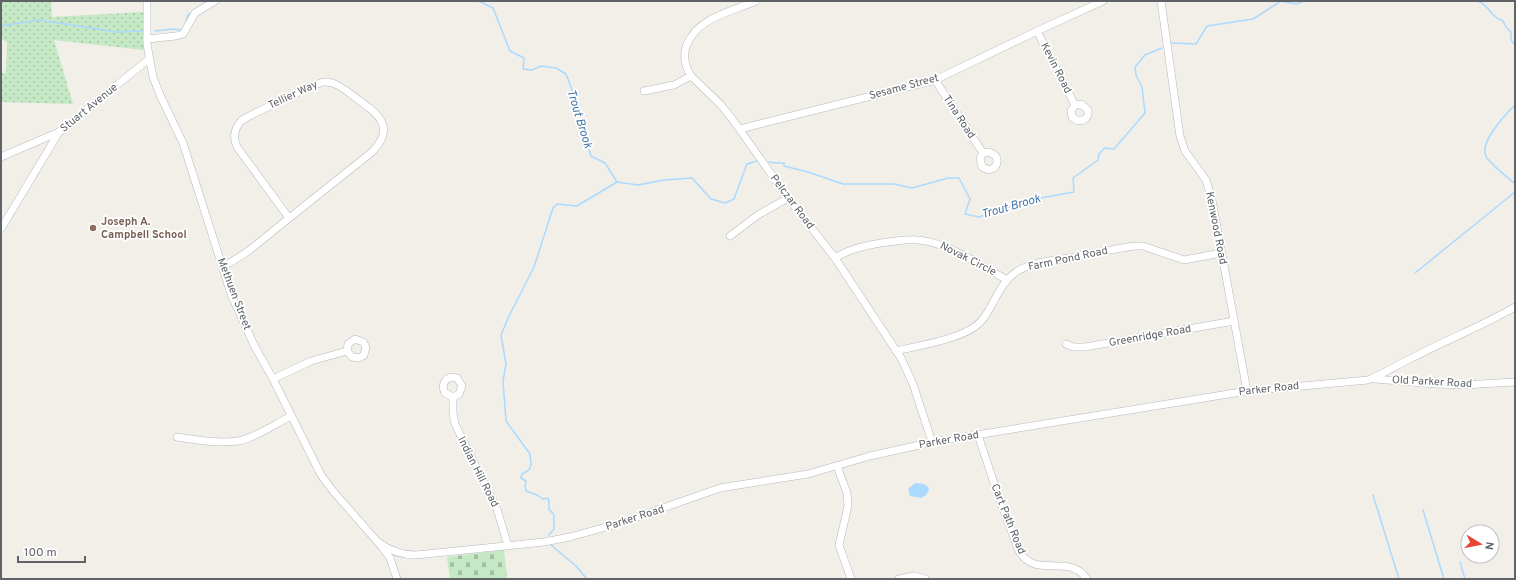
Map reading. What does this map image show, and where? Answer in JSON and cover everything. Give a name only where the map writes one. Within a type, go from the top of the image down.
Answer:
[{"type":"street","name":"Methuen Street","points":[[147,1],[149,59],[157,86],[183,143],[237,309],[321,475],[334,493],[378,542],[390,558],[397,579]]},
{"type":"street","points":[[148,39],[182,34],[195,13],[215,1]]},
{"type":"street","name":"Pelczar Road","points":[[756,1],[710,20],[696,30],[687,43],[684,54],[685,64],[691,76],[721,105],[740,129],[788,198],[834,258],[896,351],[908,370],[932,442]]},
{"type":"street","name":"Sesame Street","points":[[740,129],[935,80],[1103,1]]},
{"type":"street","name":"Kenwood Road","points":[[1161,1],[1180,136],[1185,151],[1206,180],[1212,200],[1247,391]]},
{"type":"street","name":"Kevin Road","points":[[1037,31],[1075,105]]},
{"type":"street","name":"Stuart Avenue","points":[[1,157],[59,132],[149,59]]},
{"type":"street","points":[[644,91],[674,85],[691,76]]},
{"type":"street","name":"Tina Road","points":[[935,80],[983,154]]},
{"type":"street","name":"Tellier Way","points":[[222,266],[240,257],[372,152],[378,146],[382,139],[383,133],[382,121],[376,113],[342,88],[332,83],[318,82],[275,104],[251,114],[240,122],[236,130],[234,139],[237,147],[289,218]]},
{"type":"street","points":[[1,229],[59,132]]},
{"type":"street","points":[[730,236],[758,215],[788,198]]},
{"type":"street","name":"Novak Circle","points":[[834,258],[851,249],[864,246],[904,240],[923,240],[942,245],[1008,280]]},
{"type":"street","name":"Farm Pond Road","points":[[896,351],[958,336],[971,331],[983,320],[997,293],[1008,280],[1016,272],[1032,265],[1135,246],[1142,246],[1184,260],[1221,252]]},
{"type":"street","name":"Parker Road","points":[[378,542],[396,553],[421,555],[544,542],[595,531],[720,488],[803,475],[900,448],[1247,391],[1368,380],[1494,319],[1515,307]]},
{"type":"street","name":"Greenridge Road","points":[[1066,344],[1073,348],[1085,347],[1234,321]]},
{"type":"street","points":[[273,379],[311,361],[347,351]]},
{"type":"street","name":"Old Parker Road","points":[[1373,378],[1463,385],[1515,382]]},
{"type":"street","name":"Indian Hill Road","points":[[453,397],[453,419],[458,433],[498,509],[508,546]]},
{"type":"street","points":[[177,437],[220,442],[239,441],[291,416]]},
{"type":"street","name":"Cart Path Road","points":[[978,435],[1000,502],[1023,558],[1037,566],[1072,567],[1079,570],[1087,579]]},
{"type":"street","points":[[837,466],[847,494],[848,506],[840,545],[851,579]]},
{"type":"street","points":[[898,579],[914,576],[925,579]]},
{"type":"green space","points":[[1,1],[51,1],[52,17],[144,12],[144,50],[54,40],[73,104],[1,102],[1,73],[6,73],[7,43],[1,38]]},
{"type":"green space","points":[[504,550],[507,578],[450,579],[447,557]]},
{"type":"water","points":[[915,483],[924,484],[928,487],[929,490],[926,495],[921,498],[910,496],[908,489]]},
{"type":"waterway","name":"Trout Brook","points":[[479,1],[493,8],[510,51],[524,58],[523,69],[532,70],[541,66],[556,68],[566,74],[577,103],[591,156],[605,163],[617,182],[638,185],[664,180],[692,178],[711,199],[725,203],[734,199],[747,164],[757,161]]},
{"type":"waterway","name":"Trout Brook","points":[[1172,43],[1196,44],[1207,26],[1253,19],[1281,1],[1296,4],[1304,1]]},
{"type":"waterway","name":"Trout Brook","points":[[1478,1],[1486,6],[1495,17],[1503,21],[1511,32],[1511,40],[1515,45]]},
{"type":"waterway","points":[[185,25],[188,15],[193,12]]},
{"type":"waterway","points":[[1,26],[39,20],[117,32],[143,31]]},
{"type":"waterway","points":[[155,31],[172,29],[183,30]]},
{"type":"waterway","name":"Trout Brook","points":[[769,162],[784,163],[784,166],[808,172],[843,184],[894,184],[912,188],[948,178],[959,178],[970,199],[965,214],[979,217],[1029,200],[1074,192],[1073,178],[1098,160],[1099,154],[1105,148],[1114,149],[1145,113],[1142,87],[1136,75],[1135,67],[1145,55],[1162,48]]},
{"type":"waterway","points":[[1515,105],[1505,115],[1489,137],[1485,152],[1487,158],[1515,184]]},
{"type":"waterway","points":[[549,535],[554,529],[554,515],[549,509],[548,498],[543,499],[526,491],[526,481],[521,478],[522,474],[529,470],[531,465],[530,454],[506,421],[503,381],[506,364],[501,335],[534,267],[553,208],[557,204],[577,206],[617,182]]},
{"type":"waterway","points":[[1415,273],[1515,192]]},
{"type":"waterway","points":[[1373,495],[1399,579]]},
{"type":"waterway","points":[[1423,510],[1444,579]]},
{"type":"waterway","points":[[551,545],[576,566],[587,579]]},
{"type":"waterway","points":[[1461,564],[1465,579]]},
{"type":"place","name":"Joseph A. Campbell School","points":[[93,228]]}]
